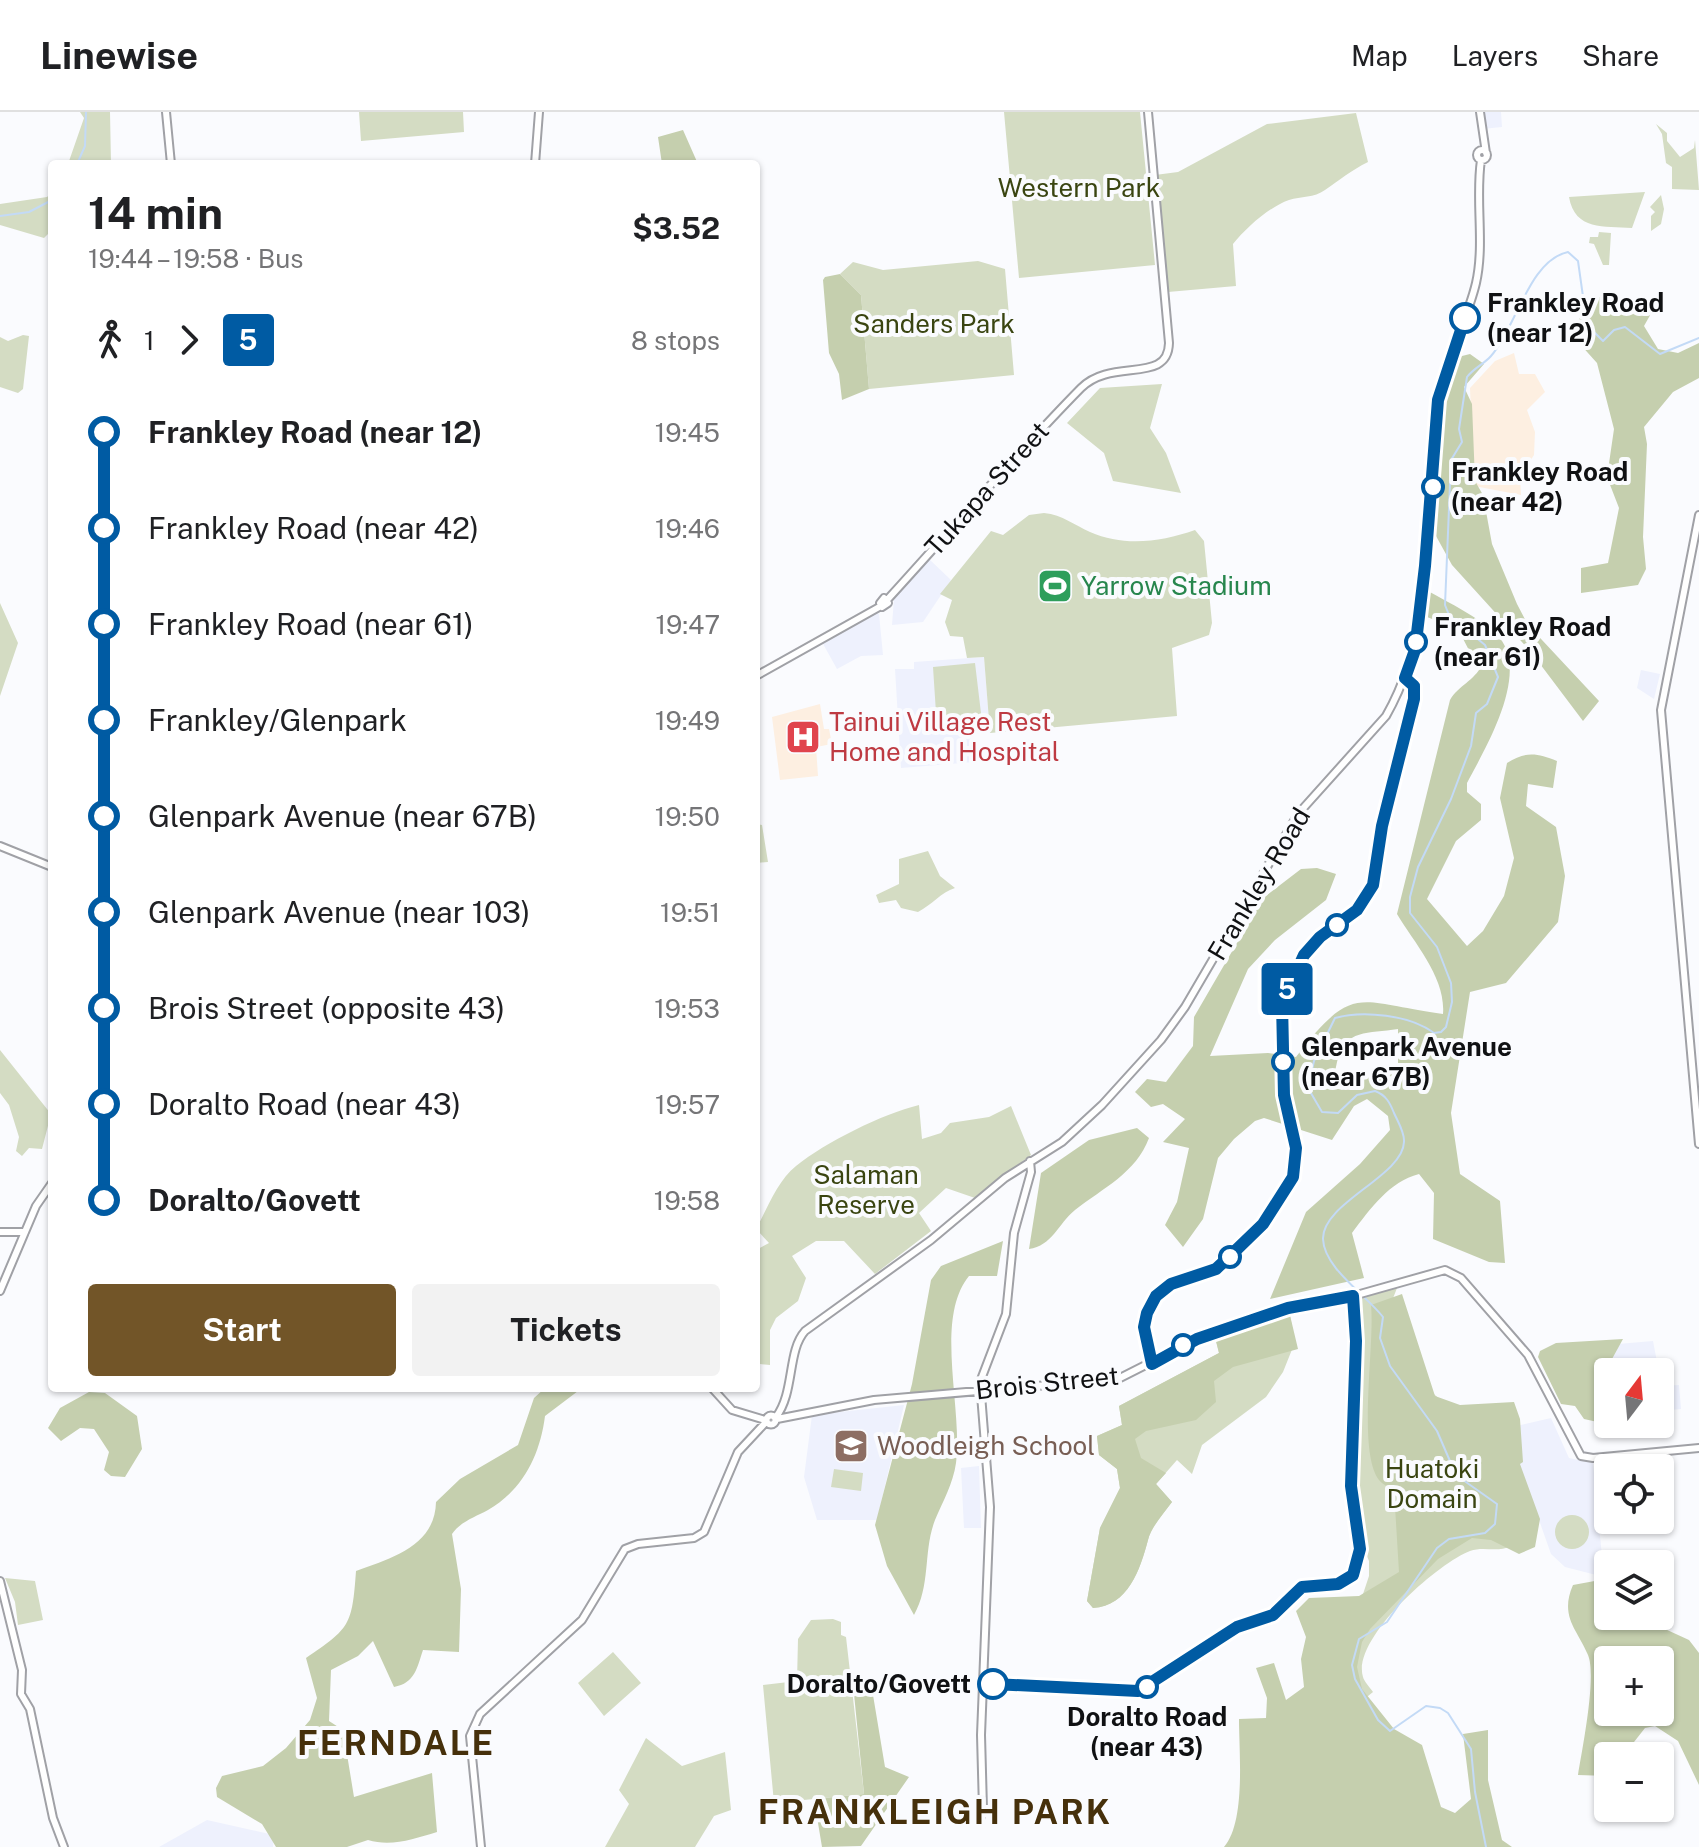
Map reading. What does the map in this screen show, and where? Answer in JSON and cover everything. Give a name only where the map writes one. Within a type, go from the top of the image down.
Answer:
[{"type":"street","points":[[166,112],[171,160]]},
{"type":"street","points":[[535,160],[539,112]]},
{"type":"street","name":"Tukapa Street","points":[[760,674],[881,606],[882,600],[887,600],[1033,436],[1088,381],[1104,373],[1156,367],[1165,361],[1169,343],[1148,112]]},
{"type":"street","name":"Frankley Road","points":[[776,1418],[788,1397],[797,1344],[805,1331],[931,1240],[1030,1161],[1062,1142],[1083,1124],[1161,1040],[1193,996],[1221,941],[1291,825],[1386,716],[1394,702],[1415,650],[1432,505],[1436,410],[1446,369],[1477,279],[1482,152],[1480,112]]},
{"type":"street","points":[[1699,515],[1661,710],[1699,1144]]},
{"type":"street","points":[[0,846],[48,865]]},
{"type":"street","points":[[980,1819],[983,1809],[981,1735],[990,1507],[980,1391],[1006,1314],[1014,1233],[1031,1172],[1030,1161]]},
{"type":"street","points":[[0,1291],[41,1196],[48,1188]]},
{"type":"street","points":[[0,1232],[25,1232]]},
{"type":"street","name":"Brois Street","points":[[766,1421],[857,1402],[1125,1377],[1197,1339],[1308,1302],[1359,1294],[1442,1271],[1458,1275],[1528,1355],[1575,1449],[1584,1457],[1699,1448]]},
{"type":"street","points":[[481,1847],[470,1736],[475,1721],[582,1620],[612,1564],[625,1549],[638,1544],[688,1539],[704,1532],[738,1452],[766,1421],[732,1410],[716,1392]]},
{"type":"street","points":[[0,1581],[9,1604],[24,1680],[21,1694],[30,1709],[53,1818],[64,1847]]},
{"type":"shaded area","points":[[1481,112],[1501,112],[1502,127],[1482,129]]},
{"type":"shaded area","points":[[1514,353],[1519,374],[1535,374],[1545,392],[1527,410],[1535,432],[1534,455],[1520,476],[1521,495],[1474,486],[1470,388],[1495,361]]},
{"type":"shaded area","points":[[929,559],[951,580],[923,622],[892,625],[894,599]]},
{"type":"shaded area","points":[[875,612],[879,614],[883,655],[861,656],[837,669],[822,642]]},
{"type":"shaded area","points":[[984,657],[990,733],[972,734],[974,762],[901,768],[895,669],[914,669],[914,662]]},
{"type":"shaded area","points":[[1641,670],[1660,674],[1654,699],[1637,688]]},
{"type":"shaded area","name":"Tainui Village Rest Home and Hospital","points":[[820,704],[824,729],[829,729],[832,744],[816,747],[818,776],[780,780],[772,717]]},
{"type":"shaded area","points":[[1653,1341],[1656,1358],[1596,1358],[1594,1346]]},
{"type":"shaded area","points":[[1674,1385],[1679,1385],[1681,1409],[1674,1410]]},
{"type":"shaded area","name":"Woodleigh School","points":[[904,1405],[877,1520],[817,1520],[804,1477],[812,1415]]},
{"type":"shaded area","points":[[1551,1418],[1569,1458],[1593,1463],[1594,1534],[1600,1534],[1601,1550],[1594,1550],[1594,1574],[1565,1567],[1551,1554],[1508,1428]]},
{"type":"shaded area","points":[[979,1466],[981,1528],[964,1528],[961,1468]]},
{"type":"shaded area","points":[[207,1820],[274,1835],[273,1847],[159,1847]]},
{"type":"green space","points":[[80,112],[110,112],[111,160],[69,160],[84,118]]},
{"type":"green space","points":[[359,112],[463,112],[464,132],[361,141]]},
{"type":"green space","name":"Western Park","points":[[1004,112],[1140,112],[1155,265],[1019,278]]},
{"type":"green space","points":[[1356,113],[1368,162],[1321,193],[1281,203],[1251,225],[1233,244],[1236,286],[1168,292],[1155,175],[1178,172],[1267,124]]},
{"type":"green space","points":[[1656,124],[1667,133],[1667,141],[1680,157],[1694,148],[1695,140],[1699,190],[1672,189],[1672,167],[1666,163],[1662,134]]},
{"type":"green space","points":[[683,130],[696,160],[661,160],[658,137]]},
{"type":"green space","points":[[1645,192],[1632,228],[1601,226],[1584,221],[1572,208],[1569,197]]},
{"type":"green space","points":[[1661,195],[1664,209],[1661,224],[1651,231],[1651,216],[1655,212],[1650,207]]},
{"type":"green space","points":[[47,197],[48,234],[44,238],[0,225],[0,204]]},
{"type":"green space","points":[[1599,232],[1611,233],[1609,265],[1603,265],[1594,244],[1589,243],[1590,237],[1598,237]]},
{"type":"green space","name":"Sanders Park","points":[[978,261],[1005,269],[1014,375],[869,389],[861,295],[840,274],[853,262],[883,270]]},
{"type":"green space","points":[[840,274],[861,295],[869,389],[842,400],[839,374],[829,353],[823,280]]},
{"type":"green space","points":[[1594,296],[1624,302],[1640,298],[1653,310],[1644,326],[1658,349],[1678,353],[1699,343],[1699,378],[1673,392],[1644,427],[1647,444],[1643,537],[1646,569],[1638,585],[1581,593],[1581,568],[1608,563],[1619,508],[1607,477],[1614,429],[1597,363],[1570,333]]},
{"type":"green space","points":[[29,336],[23,389],[18,393],[0,387],[0,337],[8,341]]},
{"type":"green space","points":[[1470,354],[1484,364],[1464,387],[1472,404],[1475,481],[1483,495],[1492,544],[1528,625],[1599,701],[1583,721],[1531,652],[1452,565],[1436,536],[1438,399],[1454,358]]},
{"type":"green space","points":[[1162,384],[1150,428],[1166,453],[1181,493],[1113,481],[1104,453],[1067,423],[1100,388]]},
{"type":"green space","points":[[1044,513],[1116,540],[1156,540],[1195,530],[1204,541],[1212,623],[1209,635],[1172,648],[1177,716],[990,733],[984,657],[967,658],[963,637],[950,636],[945,622],[952,600],[940,594],[991,531],[1003,535],[1029,515]]},
{"type":"green space","points":[[1428,591],[1496,634],[1506,649],[1510,667],[1502,708],[1467,783],[1467,792],[1481,804],[1481,820],[1456,841],[1427,899],[1467,946],[1483,931],[1504,896],[1514,858],[1500,798],[1507,763],[1532,754],[1557,761],[1553,788],[1528,784],[1526,806],[1556,827],[1565,876],[1558,922],[1506,983],[1470,992],[1451,1113],[1460,1174],[1500,1201],[1505,1263],[1489,1262],[1433,1239],[1434,1193],[1419,1174],[1390,1190],[1352,1233],[1364,1278],[1270,1299],[1306,1212],[1360,1164],[1390,1130],[1388,1116],[1367,1099],[1354,1106],[1332,1140],[1264,1118],[1255,1121],[1218,1158],[1203,1219],[1183,1247],[1165,1225],[1177,1202],[1189,1148],[1163,1142],[1185,1119],[1163,1104],[1151,1107],[1135,1092],[1147,1079],[1166,1082],[1193,1046],[1194,1017],[1263,898],[1301,869],[1317,868],[1336,874],[1326,900],[1275,940],[1248,969],[1210,1056],[1268,1053],[1296,1057],[1331,1017],[1359,1003],[1443,1014],[1443,1001],[1435,974],[1397,914],[1450,700],[1482,665],[1473,658],[1458,629],[1427,617]],"holes":[[[1398,1029],[1398,1063],[1342,1090],[1335,1088],[1335,1072],[1341,1051],[1346,1043],[1359,1035]]]},
{"type":"green space","points":[[0,603],[18,643],[0,696]]},
{"type":"green space","points":[[975,663],[983,730],[957,731],[936,713],[933,667]]},
{"type":"green space","points":[[760,825],[762,825],[768,862],[760,863]]},
{"type":"green space","points":[[928,851],[940,876],[955,888],[918,912],[901,908],[896,900],[879,903],[876,895],[899,884],[899,859]]},
{"type":"green space","points":[[0,1050],[48,1110],[42,1149],[29,1148],[22,1156],[16,1151],[19,1137],[9,1105],[0,1093]]},
{"type":"green space","name":"Salaman Reserve","points":[[919,1105],[922,1139],[941,1133],[950,1123],[989,1117],[1011,1106],[1031,1155],[975,1198],[946,1188],[919,1213],[931,1231],[875,1274],[844,1241],[816,1241],[792,1256],[806,1278],[798,1301],[776,1318],[770,1330],[770,1365],[760,1364],[760,1248],[769,1243],[760,1233],[760,1221],[778,1187],[796,1166],[823,1148],[904,1109]]},
{"type":"green space","points":[[1137,1128],[1149,1138],[1136,1161],[1118,1179],[1075,1210],[1044,1244],[1029,1249],[1041,1173],[1089,1140]]},
{"type":"green space","points":[[1003,1241],[997,1276],[969,1276],[959,1294],[953,1316],[951,1340],[956,1463],[931,1532],[923,1592],[914,1615],[887,1566],[875,1525],[912,1384],[931,1280],[941,1266]]},
{"type":"green space","name":"Huatoki Domain","points":[[1397,1288],[1390,1306],[1409,1372],[1453,1411],[1511,1546],[1470,1551],[1456,1558],[1400,1604],[1370,1643],[1363,1661],[1363,1677],[1373,1692],[1358,1704],[1347,1698],[1362,1597],[1369,1576],[1369,1561],[1359,1536],[1353,1492],[1359,1303],[1360,1297]]},
{"type":"green space","points":[[1402,1294],[1435,1396],[1460,1405],[1514,1402],[1520,1419],[1523,1462],[1520,1464],[1540,1519],[1535,1547],[1519,1554],[1491,1540],[1472,1538],[1438,1559],[1370,1629],[1362,1642],[1357,1667],[1362,1689],[1394,1729],[1422,1745],[1441,1807],[1455,1813],[1471,1799],[1463,1734],[1488,1730],[1488,1780],[1502,1840],[1512,1847],[1224,1847],[1236,1821],[1238,1804],[1239,1719],[1266,1718],[1267,1698],[1256,1668],[1274,1663],[1286,1700],[1304,1687],[1301,1659],[1306,1637],[1296,1611],[1309,1598],[1359,1596],[1399,1572],[1394,1490],[1379,1480],[1373,1466],[1368,1422],[1371,1305]]},
{"type":"green space","points":[[1289,1311],[1295,1342],[1283,1372],[1266,1397],[1202,1445],[1192,1474],[1177,1460],[1156,1484],[1172,1502],[1152,1530],[1131,1584],[1115,1601],[1093,1608],[1087,1601],[1100,1528],[1120,1488],[1117,1469],[1099,1455],[1097,1436],[1122,1425],[1119,1406],[1219,1353],[1215,1337]]},
{"type":"green space","points":[[1289,1311],[1298,1349],[1233,1367],[1214,1381],[1216,1402],[1196,1420],[1146,1431],[1135,1439],[1141,1458],[1166,1473],[1156,1484],[1172,1502],[1152,1530],[1141,1563],[1124,1594],[1105,1606],[1093,1608],[1087,1601],[1100,1528],[1120,1488],[1117,1469],[1099,1455],[1097,1436],[1122,1425],[1119,1406],[1219,1353],[1215,1337]]},
{"type":"green space","points":[[1623,1339],[1613,1358],[1594,1358],[1594,1421],[1584,1419],[1575,1406],[1561,1404],[1538,1357],[1540,1351],[1556,1343]]},
{"type":"green space","points":[[89,1392],[105,1393],[137,1416],[142,1449],[125,1477],[111,1476],[104,1470],[109,1452],[94,1429],[80,1428],[61,1441],[48,1428],[60,1408]]},
{"type":"green space","points":[[541,1392],[577,1392],[545,1416],[534,1458],[520,1482],[500,1502],[463,1523],[452,1534],[461,1589],[459,1652],[423,1650],[411,1678],[394,1687],[373,1641],[358,1656],[331,1670],[329,1721],[343,1730],[354,1797],[432,1773],[437,1832],[394,1842],[368,1840],[347,1847],[276,1847],[262,1824],[217,1797],[216,1788],[222,1776],[263,1766],[286,1748],[310,1720],[317,1698],[306,1658],[346,1624],[353,1604],[356,1571],[397,1555],[420,1540],[434,1517],[436,1502],[460,1479],[518,1445],[534,1398]]},
{"type":"green space","points":[[834,1469],[863,1473],[861,1491],[831,1487]]},
{"type":"green space","points":[[1572,1515],[1584,1520],[1589,1532],[1584,1544],[1572,1549],[1560,1544],[1555,1532],[1560,1520]]},
{"type":"green space","points":[[5,1578],[35,1581],[43,1620],[18,1625],[15,1602]]},
{"type":"green space","points":[[1594,1581],[1594,1630],[1667,1630],[1689,1640],[1699,1653],[1699,1785],[1678,1741],[1655,1726],[1645,1728],[1634,1742],[1594,1742],[1594,1776],[1578,1775],[1591,1679],[1588,1655],[1569,1615],[1569,1596],[1573,1585]]},
{"type":"green space","points":[[833,1619],[841,1622],[841,1635],[846,1637],[864,1794],[774,1803],[763,1685],[797,1681],[798,1639],[811,1620]]},
{"type":"green space","points":[[613,1652],[641,1683],[604,1716],[578,1683]]},
{"type":"green space","points":[[853,1684],[872,1689],[885,1767],[909,1777],[861,1846],[822,1847],[814,1799],[864,1794]]},
{"type":"green space","points":[[646,1738],[682,1766],[725,1752],[731,1810],[714,1816],[695,1847],[605,1847],[629,1804],[619,1790]]},
{"type":"waterway","points":[[79,160],[85,146],[86,112]]},
{"type":"waterway","points":[[0,216],[29,212],[48,202]]},
{"type":"waterway","points":[[1486,1847],[1475,1792],[1471,1749],[1448,1713],[1426,1706],[1390,1731],[1378,1720],[1355,1679],[1352,1665],[1359,1639],[1387,1622],[1437,1548],[1449,1539],[1485,1533],[1495,1524],[1497,1504],[1456,1475],[1437,1431],[1390,1366],[1380,1338],[1383,1317],[1338,1271],[1325,1250],[1323,1239],[1326,1226],[1335,1213],[1378,1178],[1400,1154],[1404,1139],[1391,1106],[1375,1091],[1357,1095],[1338,1113],[1322,1112],[1308,1088],[1314,1061],[1335,1018],[1359,1014],[1400,1018],[1434,1033],[1446,1027],[1452,1002],[1451,983],[1437,947],[1410,913],[1410,897],[1418,867],[1451,799],[1471,746],[1476,713],[1487,704],[1498,677],[1485,645],[1449,615],[1445,605],[1451,460],[1462,442],[1459,429],[1467,377],[1500,344],[1524,296],[1543,268],[1568,252],[1578,261],[1587,325],[1603,341],[1614,330],[1625,327],[1660,354],[1699,338]]},
{"type":"bus line","name":"5","points":[[993,1684],[1138,1691],[1237,1627],[1273,1615],[1302,1587],[1342,1582],[1353,1575],[1358,1566],[1360,1549],[1351,1486],[1356,1341],[1353,1296],[1320,1299],[1288,1308],[1197,1339],[1152,1364],[1147,1354],[1144,1327],[1150,1304],[1156,1296],[1171,1284],[1216,1269],[1256,1233],[1293,1177],[1296,1148],[1284,1095],[1282,1003],[1304,955],[1320,937],[1357,910],[1369,894],[1376,875],[1380,837],[1414,699],[1414,686],[1405,678],[1415,650],[1425,566],[1432,505],[1436,410],[1446,369],[1465,318]]},
{"type":"place","name":"Frankley Road (near 12)","points":[[1465,318]]},
{"type":"place","name":"Frankley Road (near 42)","points":[[1433,487]]},
{"type":"place","name":"Yarrow Stadium","points":[[1055,586]]},
{"type":"place","name":"Frankley Road (near 61)","points":[[1416,642]]},
{"type":"place","name":"Tainui Village Rest Home and Hospital","points":[[803,737]]},
{"type":"place","name":"Glenpark Avenue (near 67B)","points":[[1283,1062]]},
{"type":"place","name":"Woodleigh School","points":[[851,1446]]},
{"type":"place","name":"Doralto/Govett","points":[[993,1684]]},
{"type":"place","name":"Doralto Road (near 43)","points":[[1147,1687]]},
{"type":"district","name":"FERNDALE","points":[[396,1743]]},
{"type":"district","name":"FRANKLEIGH PARK","points":[[935,1812]]}]
